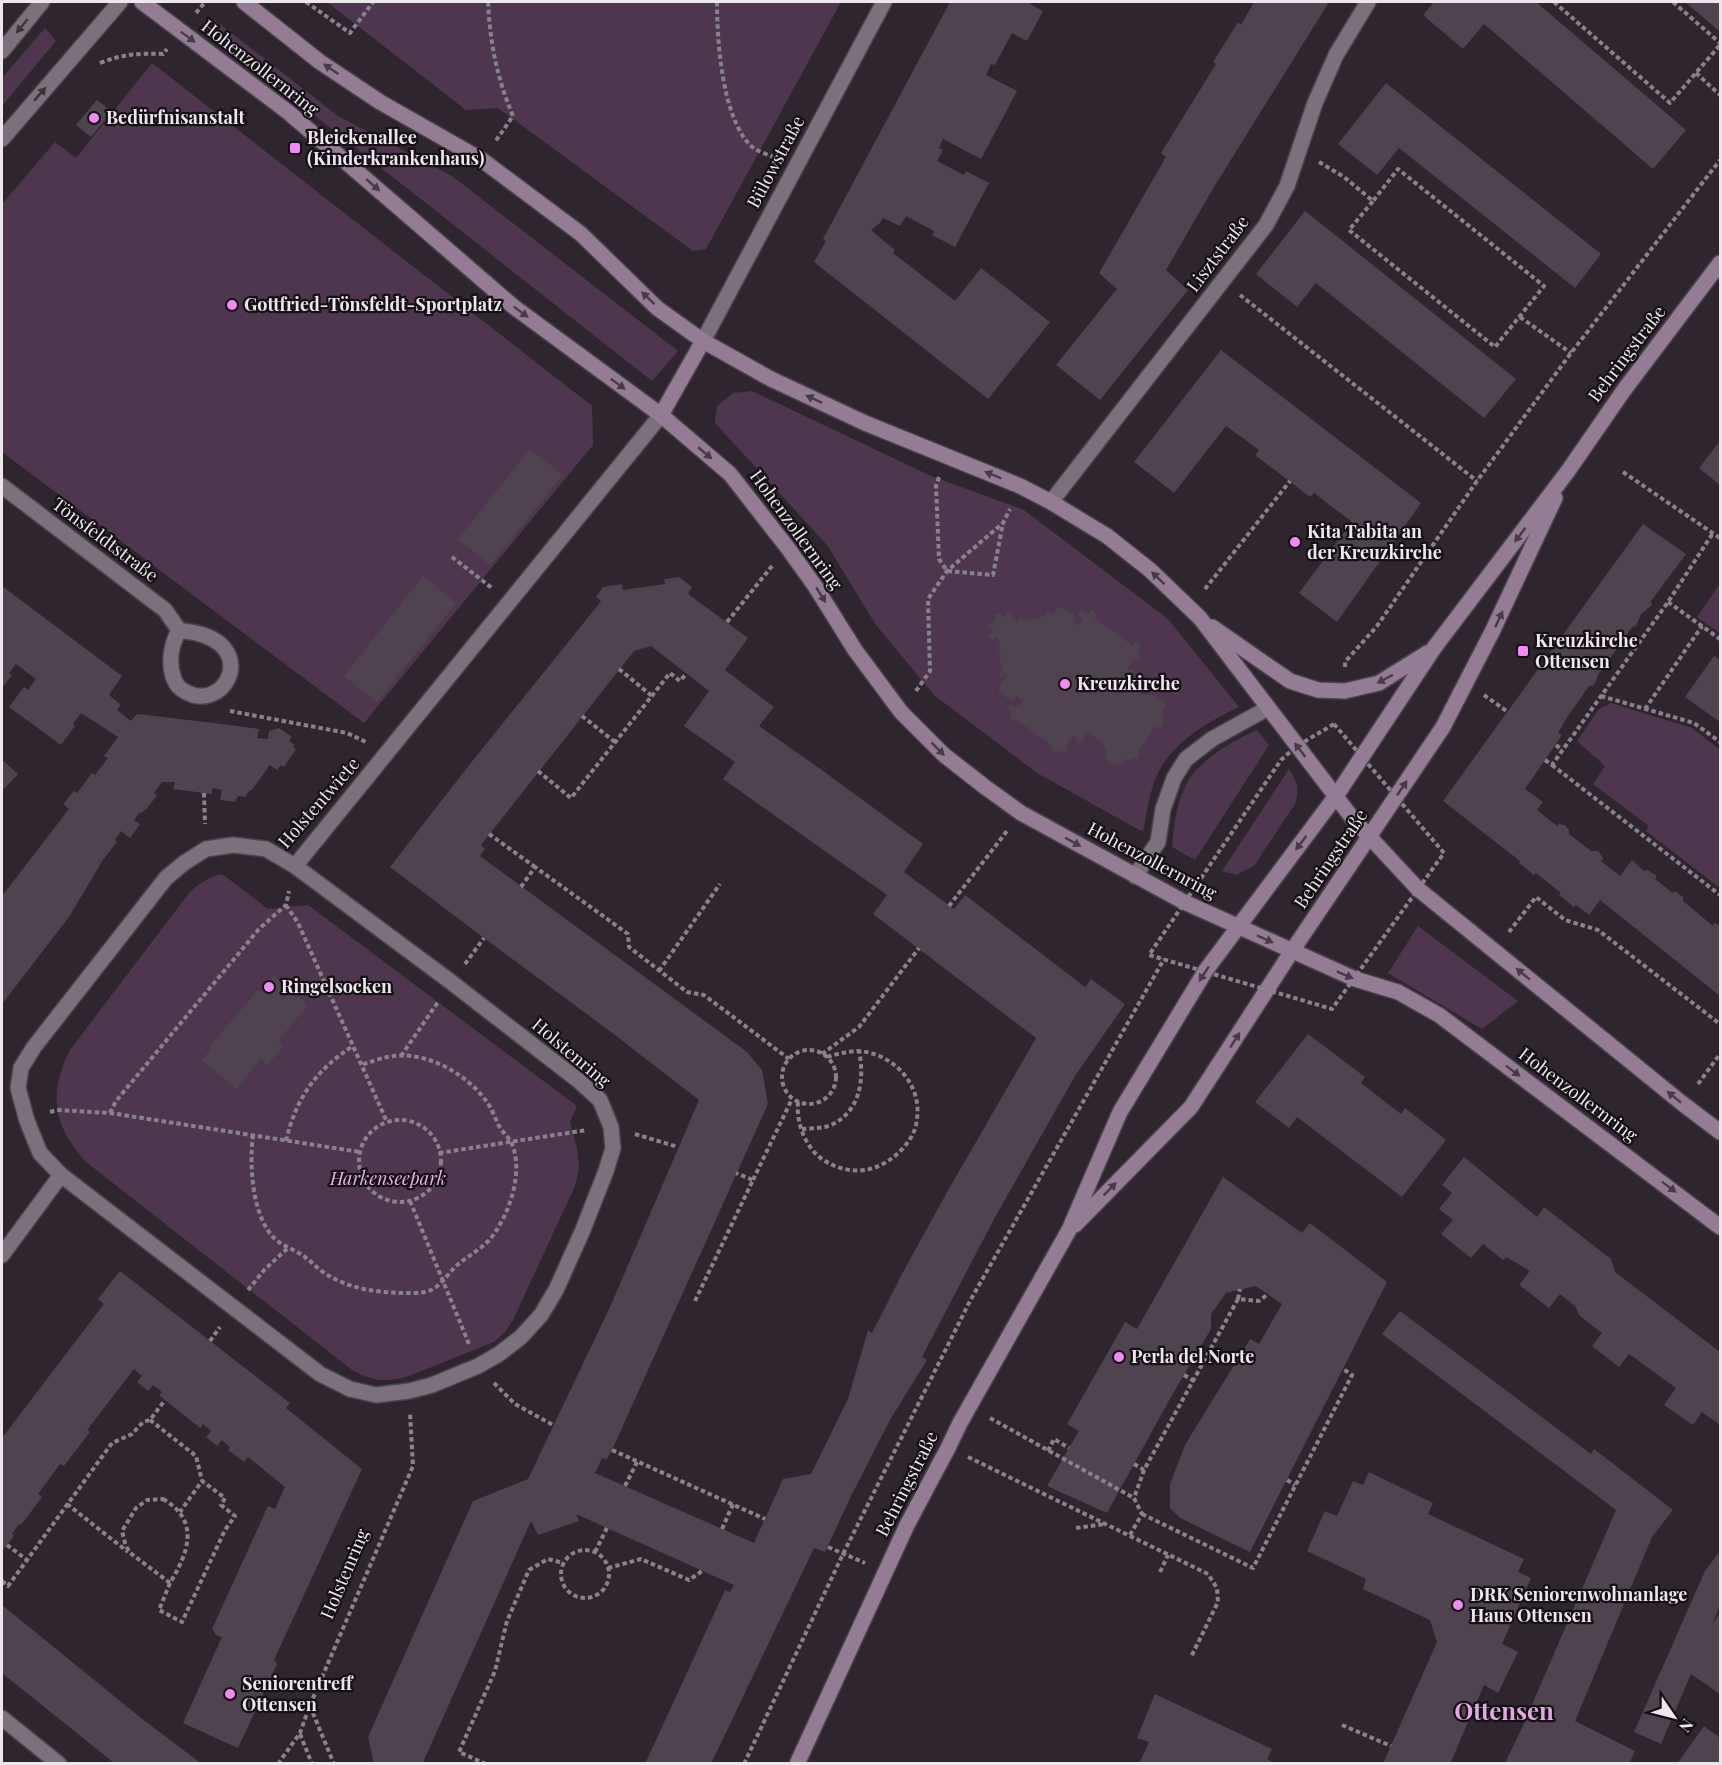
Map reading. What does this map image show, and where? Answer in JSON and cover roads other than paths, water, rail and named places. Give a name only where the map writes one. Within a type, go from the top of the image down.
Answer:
[{"type":"main road","name":"Hohenzollernring","points":[[142,2],[288,112],[514,308],[661,415],[730,474],[787,547],[815,586],[855,650],[901,712],[944,755],[1021,813],[1184,902],[1355,979],[1398,992],[1439,1015],[1720,1227]]},
{"type":"main road","points":[[244,2],[320,62],[380,102],[482,160],[581,234],[657,308],[703,341],[771,379],[865,423],[1020,486],[1107,536],[1150,570],[1195,614],[1353,819],[1418,889],[1720,1132]]},
{"type":"main road","name":"Behringstraße","points":[[797,1764],[907,1525],[969,1407],[1069,1230],[1120,1112],[1206,970],[1336,796],[1434,648],[1568,471],[1624,390],[1720,263]]},
{"type":"main road","points":[[661,415],[703,341]]},
{"type":"main road","name":"Behringstraße","points":[[1069,1230],[1191,1107],[1292,951],[1443,727],[1492,632],[1568,471]]},
{"type":"main road","points":[[1195,614],[1290,681],[1318,690],[1345,691],[1379,683],[1434,648]]},
{"type":"street","points":[[2,51],[42,2]]},
{"type":"street","points":[[2,139],[120,2]]},
{"type":"street","name":"Bülowstraße","points":[[703,341],[884,2]]},
{"type":"street","name":"Lisztstraße","points":[[1050,502],[1266,225],[1287,186],[1314,103],[1336,55],[1368,2]]},
{"type":"street","name":"Holstentwiete","points":[[61,1175],[40,1153],[27,1121],[18,1089],[21,1068],[33,1047],[166,878],[184,862],[206,849],[233,845],[266,849],[295,866],[661,415]]},
{"type":"street","name":"Tönsfeldtstraße","points":[[2,486],[165,610],[178,630]]},
{"type":"street","points":[[178,630],[204,635],[225,648],[230,657],[231,666],[229,676],[218,691],[196,697],[176,684],[171,653],[172,643],[178,630]]},
{"type":"street","points":[[1135,876],[1158,842],[1163,809],[1170,788],[1186,759],[1212,739],[1268,708]]},
{"type":"street","name":"Holstenring","points":[[61,1175],[320,1374],[350,1389],[376,1395],[409,1391],[432,1385],[478,1366],[499,1354],[521,1337],[541,1315],[556,1290],[582,1232],[613,1148],[611,1127],[600,1100],[579,1081],[451,982],[295,866]]},
{"type":"street","points":[[2,1255],[61,1175]]},
{"type":"street","points":[[2,1718],[59,1764]]},
{"type":"place","name":"Bedürfnisanstalt","points":[[94,118]]},
{"type":"place","name":"Bleickenallee (Kinderkrankenhaus)","points":[[295,148]]},
{"type":"place","name":"Gottfried-Tönsfeldt-Sportplatz","points":[[232,305]]},
{"type":"place","name":"Kita Tabita an der Kreuzkirche","points":[[1295,542]]},
{"type":"place","name":"Kreuzkirche Ottensen","points":[[1523,651]]},
{"type":"place","name":"Kreuzkirche","points":[[1065,684]]},
{"type":"place","name":"Ringelsocken","points":[[269,987]]},
{"type":"place","name":"Perla del Norte","points":[[1119,1357]]},
{"type":"place","name":"DRK Seniorenwohnanlage Haus Ottensen","points":[[1458,1605]]},
{"type":"place","name":"Seniorentreff Ottensen","points":[[230,1694]]},
{"type":"district","name":"Ottensen","points":[[1504,1712]]},
{"type":"park label","name":"Harkenseepark","points":[[388,1179]]}]
